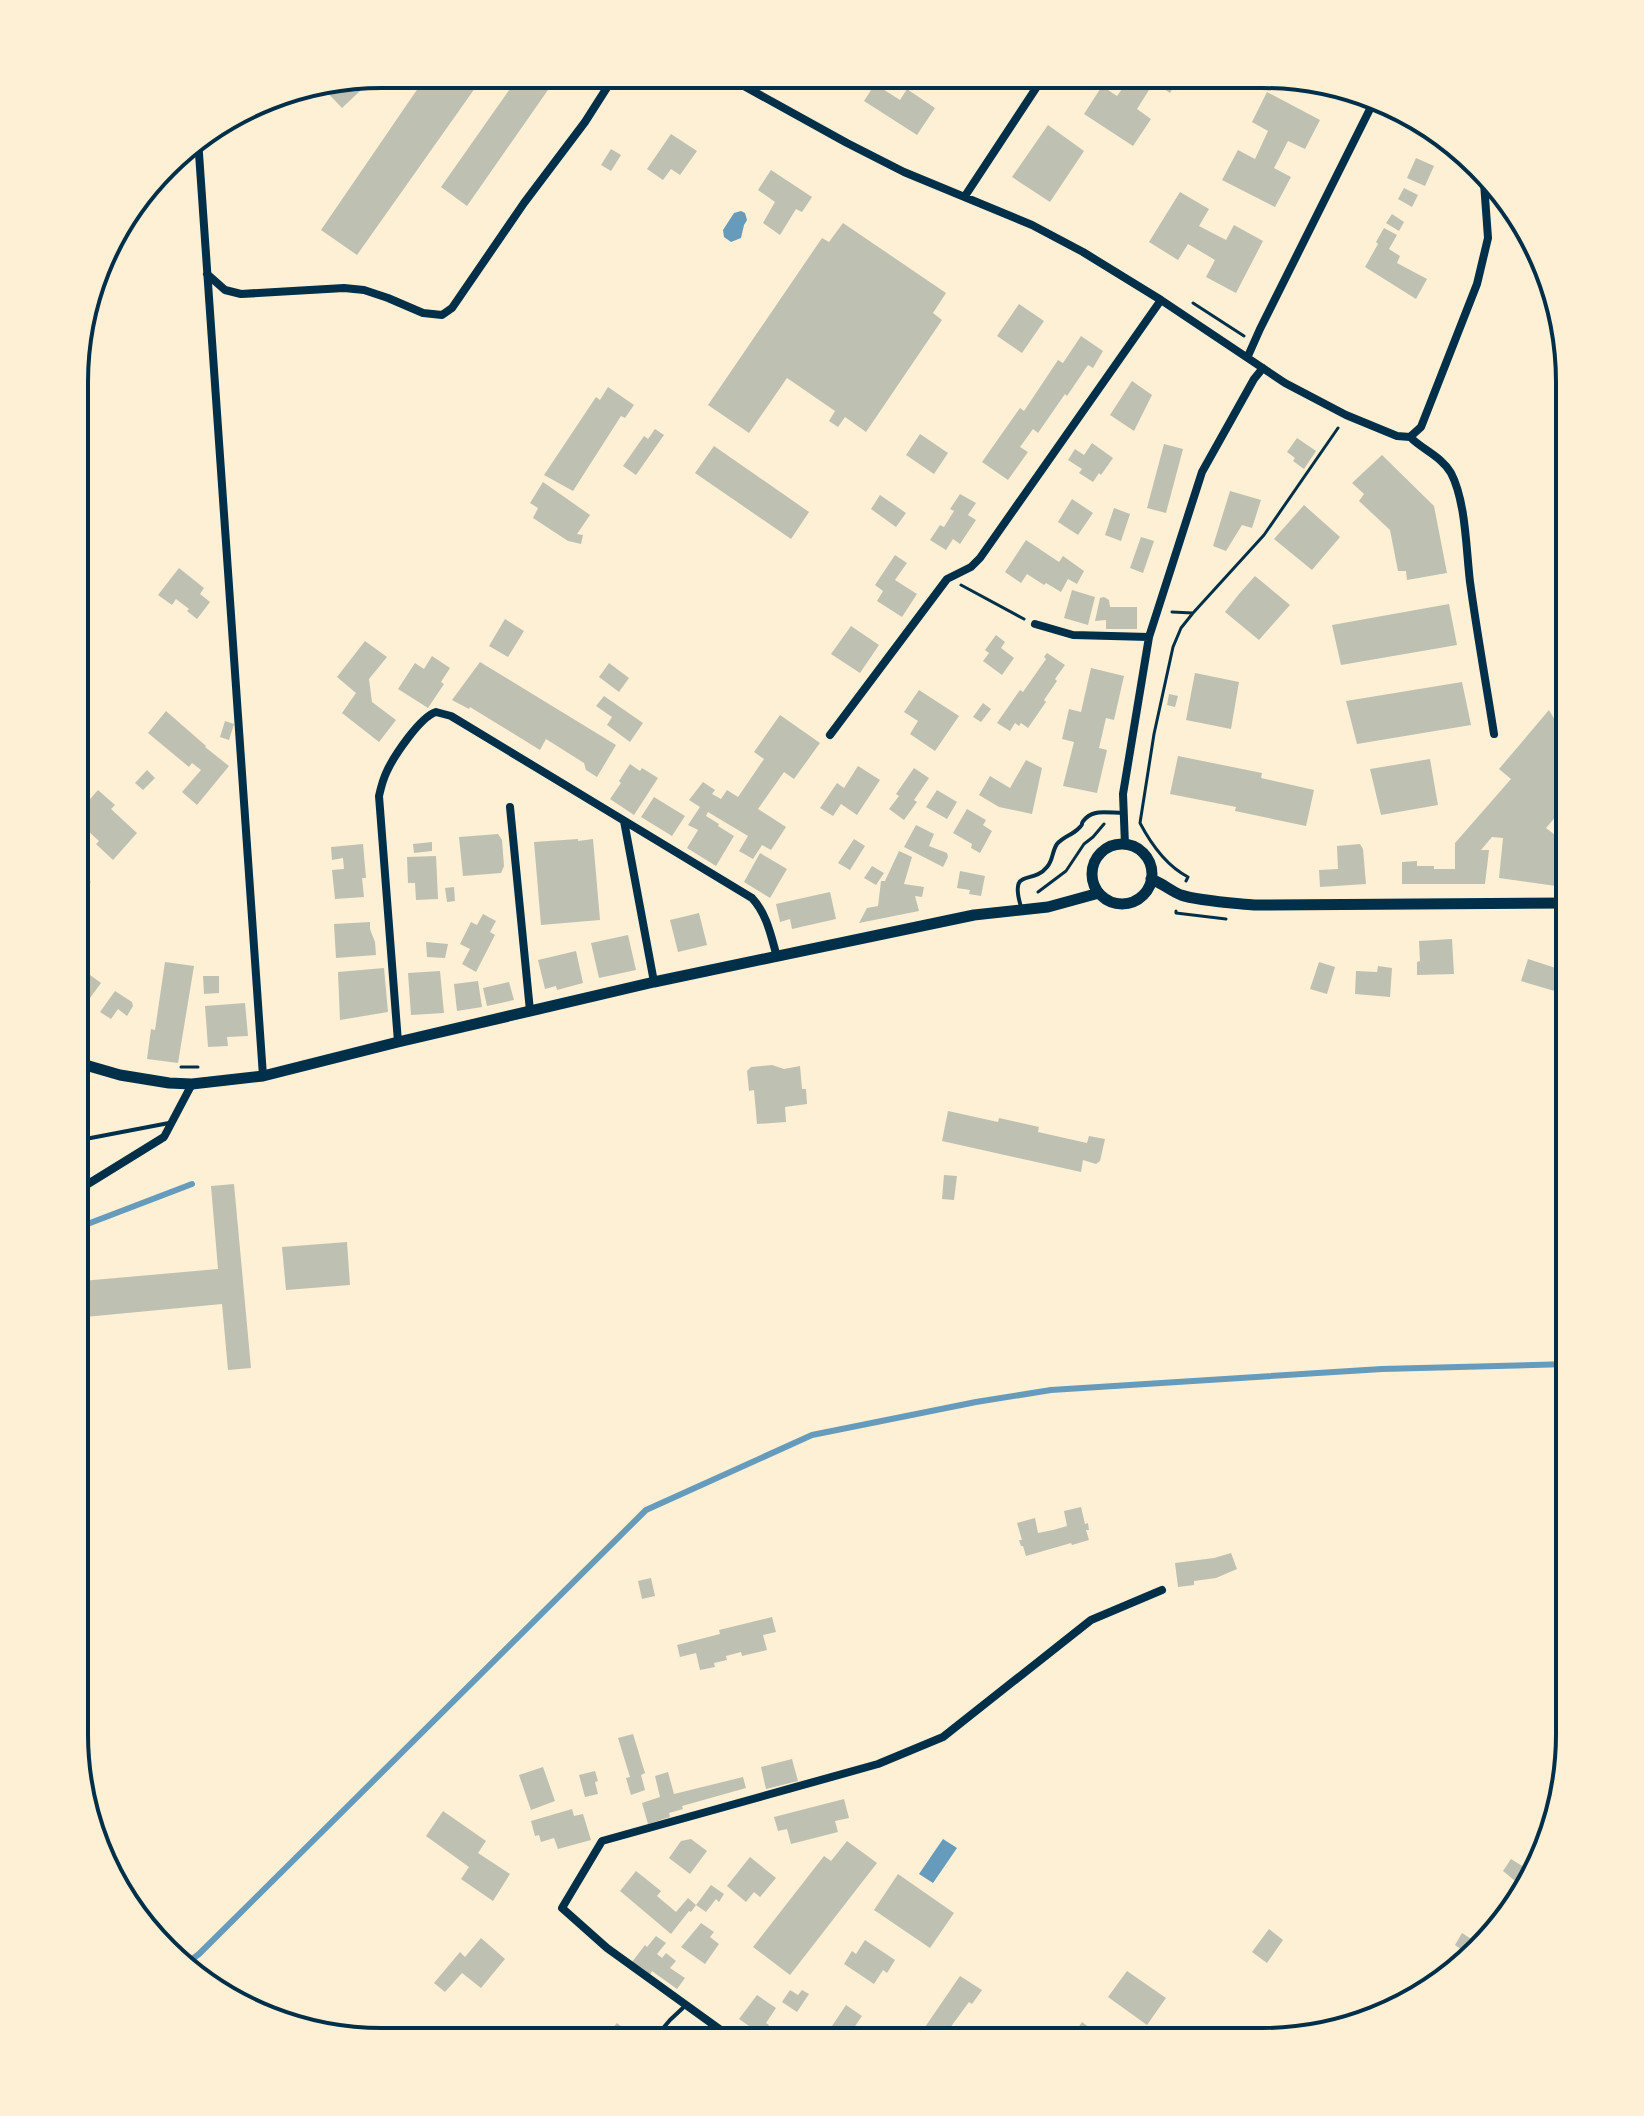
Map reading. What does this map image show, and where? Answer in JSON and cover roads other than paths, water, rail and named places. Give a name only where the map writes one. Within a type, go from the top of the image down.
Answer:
[{"type":"street","points":[[207,274],[225,290],[241,294],[321,288],[364,290],[423,313],[442,315],[452,308],[524,203],[585,122],[606,88]]},
{"type":"street","points":[[748,88],[904,172],[1032,225],[1083,252],[1248,356],[1285,383],[1346,415],[1397,436],[1410,437],[1440,459],[1451,473],[1460,503],[1494,734]]},
{"type":"street","points":[[965,196],[1036,88]]},
{"type":"street","points":[[1248,356],[1370,108]]},
{"type":"street","points":[[199,152],[263,1076]]},
{"type":"street","points":[[1410,437],[1421,427],[1477,284],[1488,238],[1485,190]]},
{"type":"street","points":[[830,735],[938,590],[953,575],[971,567],[980,558],[1161,300]]},
{"type":"street","points":[[1125,845],[1123,813],[1128,759],[1149,637],[1202,472],[1263,368]]},
{"type":"street","points":[[1035,624],[1073,635],[1149,637]]},
{"type":"street","points":[[398,1042],[379,796],[391,763],[430,714],[436,712],[451,716],[752,898],[765,917],[777,957]]},
{"type":"street","points":[[510,807],[530,1011]]},
{"type":"street","points":[[624,821],[654,982]]},
{"type":"street","points":[[1125,845],[1143,853],[1152,870],[1151,879],[1143,896],[1125,904],[1106,900],[1094,885],[1092,875],[1094,865],[1106,849],[1125,845]]},
{"type":"street","points":[[1151,879],[1180,894],[1254,905],[1556,903]]},
{"type":"street","points":[[88,1066],[169,1083],[192,1084],[263,1076],[654,982],[974,915],[1048,907],[1099,893]]},
{"type":"street","points":[[88,1184],[164,1137],[192,1084]]},
{"type":"street","points":[[718,2028],[607,1948],[562,1908],[602,1841],[878,1764],[943,1737],[1091,1620],[1162,1590]]},
{"type":"lane","points":[[1022,910],[1016,892],[1019,882],[1048,867],[1056,845],[1096,812],[1123,813]]},
{"type":"lane","points":[[88,1139],[172,1123]]},
{"type":"lane","points":[[664,2028],[686,2005]]},
{"type":"water","points":[[741,211],[747,220],[741,238],[731,242],[724,237],[723,230],[734,213]]},
{"type":"water","points":[[943,1839],[957,1848],[933,1883],[919,1874]]},
{"type":"waterway","points":[[88,1224],[192,1184]]},
{"type":"waterway","points":[[193,1959],[646,1510],[812,1435],[1051,1390],[1382,1369],[1556,1364]]}]
